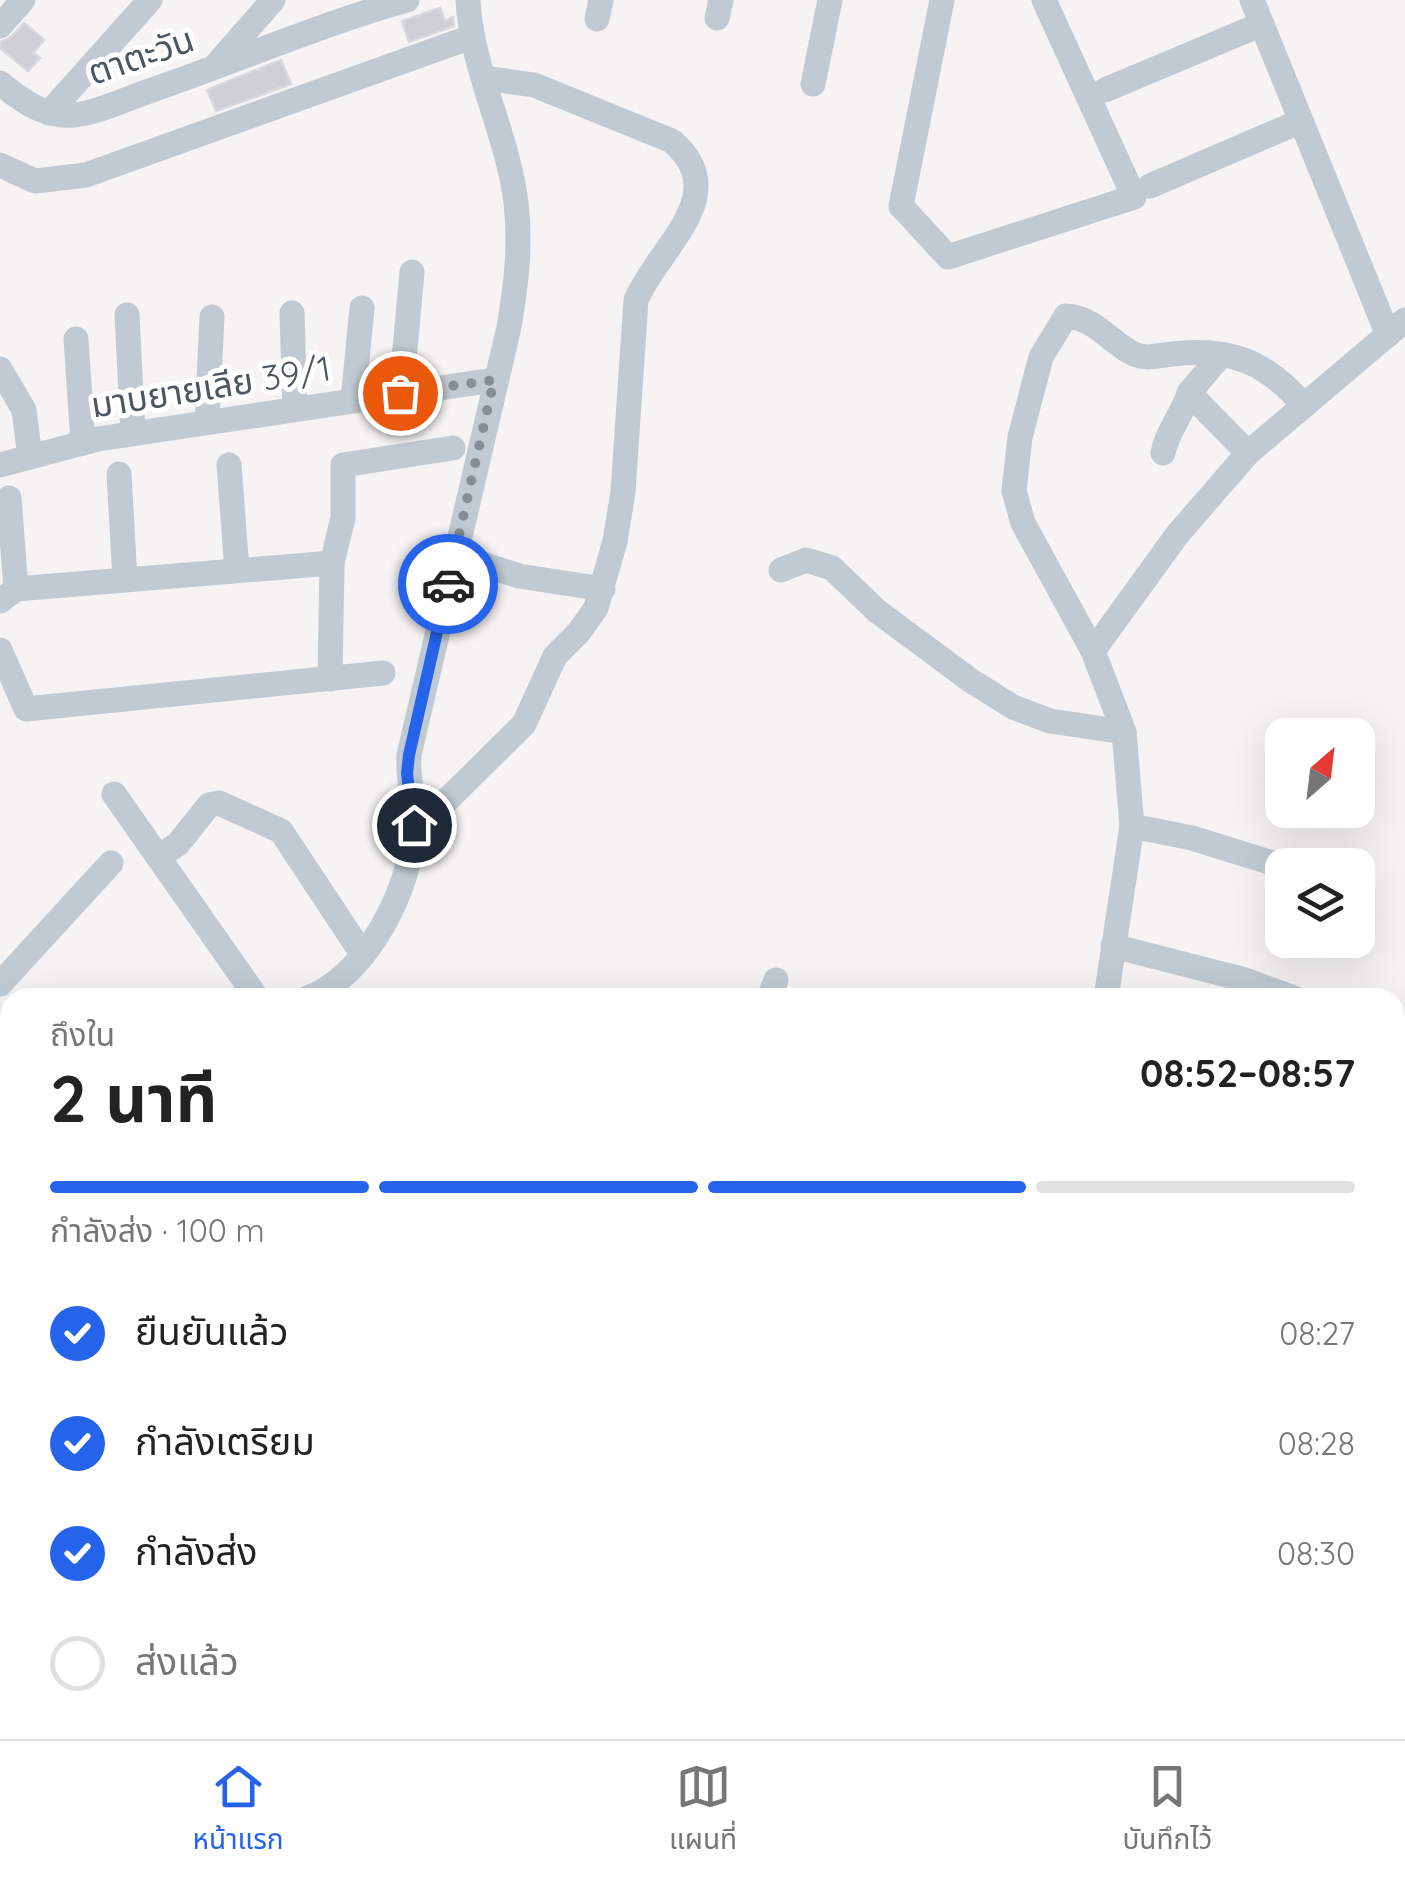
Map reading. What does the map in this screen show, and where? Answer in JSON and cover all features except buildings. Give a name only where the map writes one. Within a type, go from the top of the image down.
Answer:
[{"type":"street","points":[[0,26],[23,0]]},
{"type":"street","points":[[49,114],[150,0]]},
{"type":"street","points":[[212,69],[272,0]]},
{"type":"street","name":"ตาตะวัน","points":[[0,83],[21,100],[49,114],[76,115],[212,69],[366,6],[407,0]]},
{"type":"street","points":[[328,988],[351,972],[399,892],[414,825],[407,774],[409,755],[509,327],[518,272],[516,202],[486,78],[471,37],[468,0]]},
{"type":"street","points":[[813,84],[830,0]]},
{"type":"street","points":[[942,0],[902,206],[948,258],[1134,197],[1044,0]]},
{"type":"street","points":[[1093,651],[1176,535],[1248,453],[1397,327],[1301,121],[1252,0]]},
{"type":"street","points":[[1105,90],[1262,24]]},
{"type":"street","points":[[0,165],[35,181],[86,175],[471,37]]},
{"type":"street","points":[[414,825],[436,811],[524,724],[555,656],[596,608],[616,541],[636,300],[692,212],[698,190],[688,155],[672,141],[534,85],[486,78]]},
{"type":"street","points":[[1150,186],[1301,121]]},
{"type":"street","points":[[400,393],[412,272]]},
{"type":"street","points":[[353,400],[362,308]]},
{"type":"street","points":[[292,313],[294,409]]},
{"type":"street","points":[[127,315],[133,434]]},
{"type":"street","points":[[1108,988],[1132,826],[1124,732],[1093,651],[1022,523],[1014,491],[1020,438],[1041,357],[1057,326],[1066,316],[1073,316],[1095,326],[1136,355],[1220,355],[1264,366],[1304,406]]},
{"type":"street","points":[[208,422],[212,317]]},
{"type":"street","points":[[76,339],[83,443]]},
{"type":"street","points":[[1164,453],[1165,442],[1189,393],[1220,355]]},
{"type":"street","points":[[0,369],[24,410],[30,457]]},
{"type":"street","name":"มาบยายเลีย 39/1","points":[[0,465],[133,434],[494,380]]},
{"type":"street","points":[[1189,393],[1248,453]]},
{"type":"street","points":[[330,679],[332,564],[344,518],[344,465],[453,448]]},
{"type":"street","points":[[229,465],[236,570]]},
{"type":"street","points":[[118,474],[125,580]]},
{"type":"street","points":[[9,498],[8,595],[125,580],[332,564]]},
{"type":"street","points":[[455,555],[519,576],[604,589]]},
{"type":"street","points":[[781,570],[806,560],[832,568],[878,611],[1013,707],[1050,721],[1124,732]]},
{"type":"street","points":[[0,650],[26,710],[383,674]]},
{"type":"street","points":[[114,794],[250,988]]},
{"type":"street","points":[[158,857],[178,844],[209,805],[219,803],[275,826],[363,954]]},
{"type":"street","points":[[1132,826],[1177,834],[1265,861]]},
{"type":"street","points":[[0,984],[112,863]]},
{"type":"street","points":[[1114,946],[1265,988]]},
{"type":"way so far","points":[[400,393],[494,380],[448,584]]},
{"type":"route","points":[[414,825],[407,774],[409,755],[448,584]]}]
